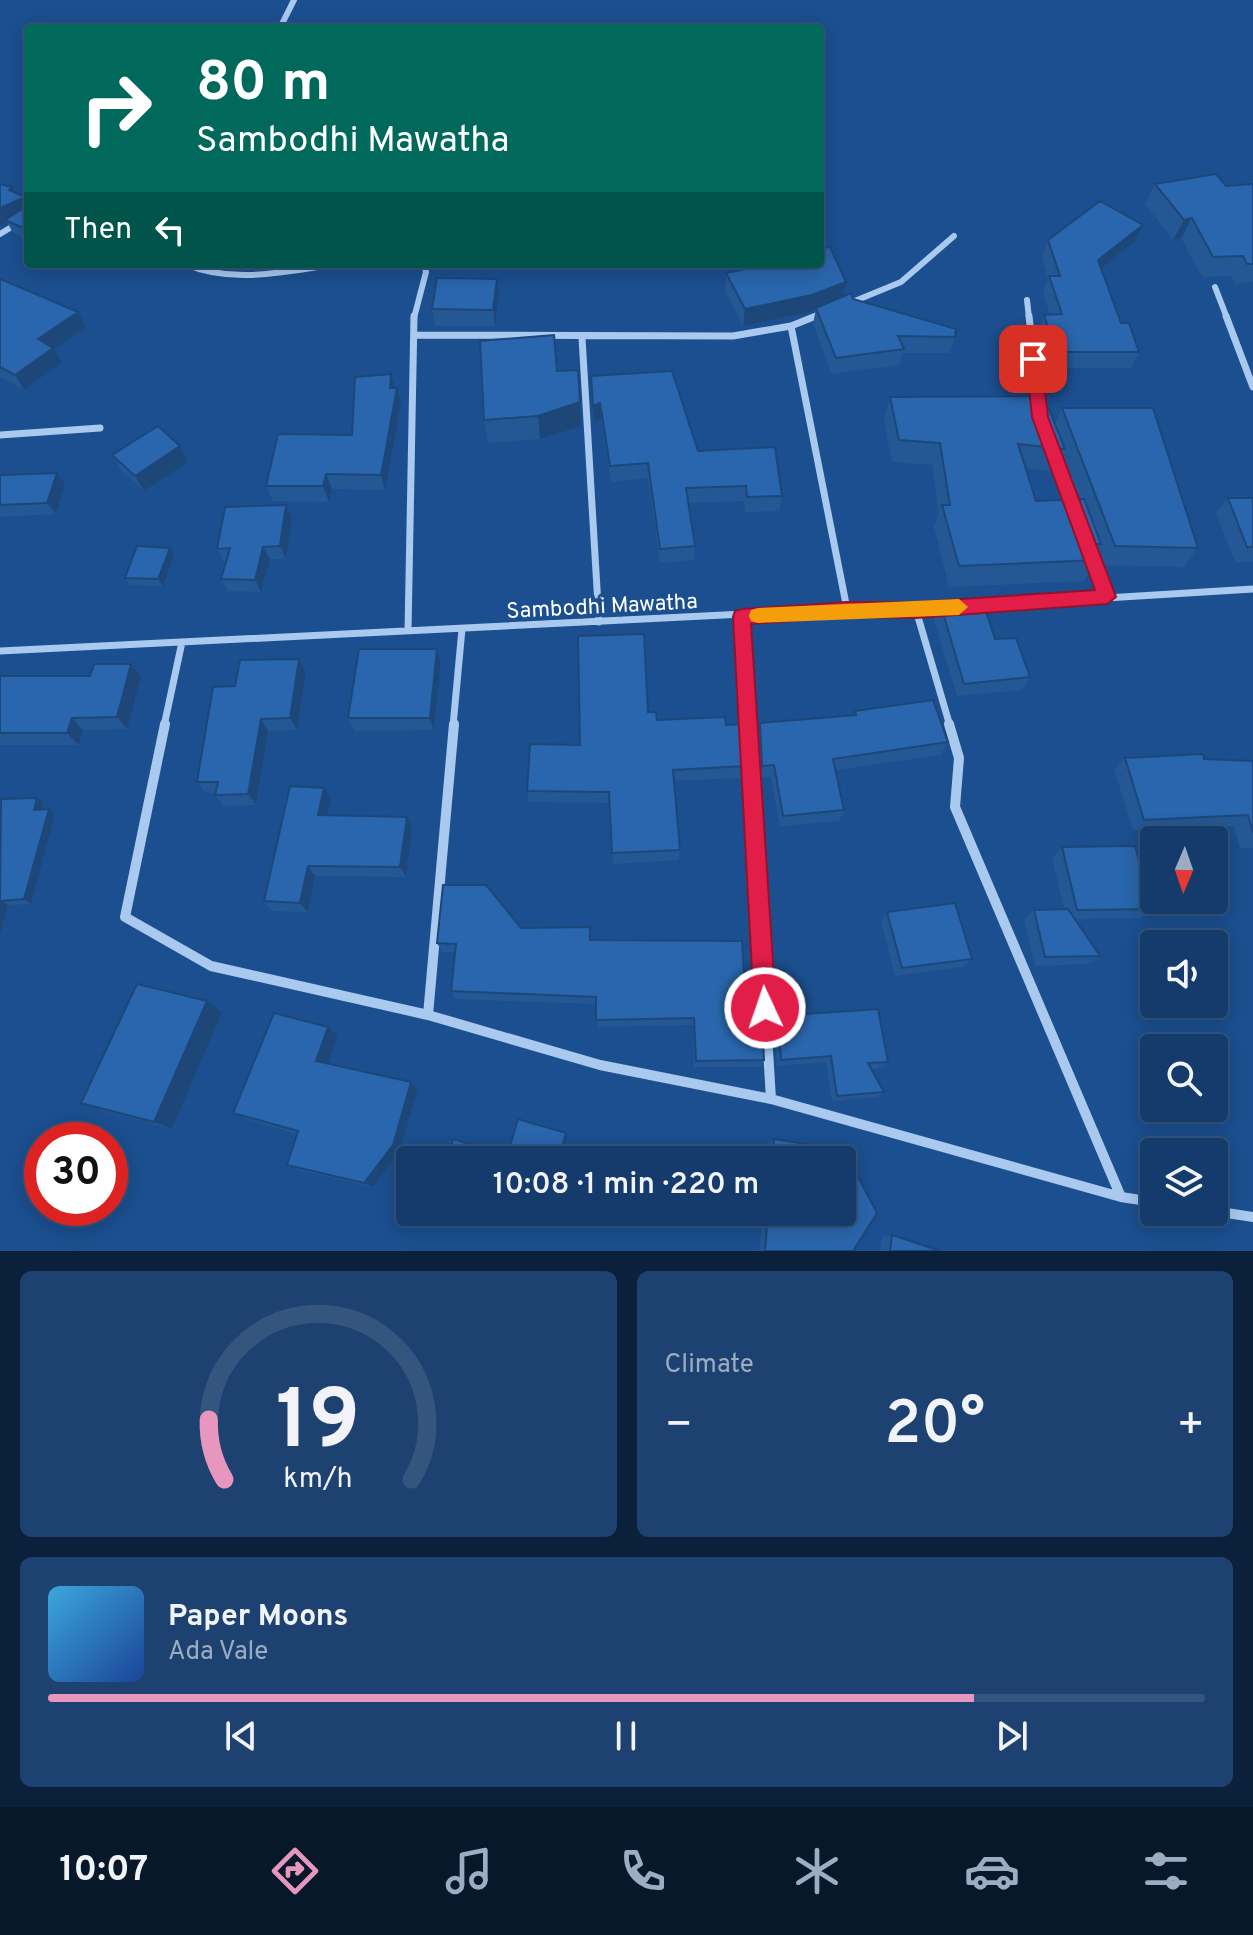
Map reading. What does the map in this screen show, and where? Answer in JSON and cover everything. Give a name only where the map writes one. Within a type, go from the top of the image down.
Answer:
[{"type":"street","points":[[282,24],[294,0]]},
{"type":"street","points":[[0,234],[24,219]]},
{"type":"street","points":[[846,304],[901,282],[954,236]]},
{"type":"street","points":[[192,268],[227,276],[301,268]]},
{"type":"street","points":[[408,631],[414,311],[425,268]]},
{"type":"street","points":[[1215,287],[1253,387]]},
{"type":"street","points":[[1027,300],[1040,417]]},
{"type":"street","points":[[414,335],[582,338],[733,336],[791,326],[833,310]]},
{"type":"street","points":[[791,326],[847,609]]},
{"type":"street","points":[[582,338],[599,622]]},
{"type":"street","points":[[0,435],[100,428]]},
{"type":"street","points":[[1051,447],[1079,522]]},
{"type":"street","points":[[1090,552],[1107,597]]},
{"type":"street","name":"Sambodhi Mawatha","points":[[0,651],[1252,592]]},
{"type":"street","points":[[916,610],[959,758],[955,807],[1121,1197]]},
{"type":"street","points":[[742,617],[771,1099]]},
{"type":"street","points":[[428,1015],[462,629]]},
{"type":"street","points":[[182,642],[125,917],[211,966],[428,1015],[600,1065],[771,1099],[1140,1200]]},
{"type":"street","points":[[1228,1213],[1253,1217]]},
{"type":"building","points":[[1216,174],[1226,186],[1253,184],[1253,264],[1247,264],[1243,256],[1213,257],[1192,218],[1184,220],[1155,184]]},
{"type":"building","points":[[0,184],[12,187],[9,190],[24,196],[24,202],[23,198],[0,208]]},
{"type":"building","points":[[1100,201],[1143,225],[1098,260],[1121,323],[1129,323],[1139,352],[1056,352],[1044,315],[1062,314],[1049,276],[1060,276],[1048,240]]},
{"type":"building","points":[[24,208],[24,228],[5,220]]},
{"type":"building","points":[[830,247],[846,282],[812,295],[745,309],[726,273],[751,268],[824,268],[824,248]]},
{"type":"building","points":[[437,278],[497,279],[493,310],[432,309]]},
{"type":"building","points":[[0,279],[78,312],[38,339],[53,348],[15,375],[0,367]]},
{"type":"building","points":[[851,293],[853,299],[956,329],[955,337],[898,336],[904,349],[836,358],[816,308]]},
{"type":"building","points":[[554,335],[557,371],[578,370],[580,402],[538,416],[484,420],[480,341]]},
{"type":"building","points":[[672,371],[698,451],[775,447],[782,496],[747,497],[746,486],[686,488],[695,546],[660,549],[648,463],[610,466],[600,403],[593,406],[591,376]]},
{"type":"building","points":[[391,374],[390,388],[397,388],[381,475],[326,474],[323,486],[266,486],[278,434],[352,435],[355,377]]},
{"type":"building","points":[[1042,396],[1065,449],[1018,444],[1036,501],[1084,499],[1101,544],[1091,544],[1097,560],[959,566],[942,505],[950,505],[940,443],[899,440],[890,397]]},
{"type":"building","points":[[1062,408],[1153,408],[1198,548],[1115,546]]},
{"type":"building","points":[[158,426],[180,446],[135,476],[112,455]]},
{"type":"building","points":[[57,473],[47,503],[0,505],[0,475]]},
{"type":"building","points":[[1228,498],[1253,498],[1253,547],[1247,547]]},
{"type":"building","points":[[286,505],[280,546],[263,547],[255,580],[221,579],[230,548],[217,549],[225,507]]},
{"type":"building","points":[[137,546],[170,548],[158,579],[125,578]]},
{"type":"building","points":[[983,602],[995,639],[1016,638],[1030,677],[964,684],[941,606]]},
{"type":"building","points":[[644,634],[648,712],[656,712],[657,720],[725,717],[726,725],[743,724],[746,766],[673,770],[680,850],[612,853],[609,792],[527,791],[530,744],[580,745],[578,636]]},
{"type":"building","points":[[359,649],[437,649],[430,718],[348,718]]},
{"type":"building","points":[[299,659],[290,718],[261,719],[248,794],[215,795],[218,782],[197,782],[213,687],[235,686],[240,660]]},
{"type":"building","points":[[94,664],[131,664],[117,717],[72,718],[67,733],[0,733],[0,676],[90,676]]},
{"type":"building","points":[[933,700],[948,742],[833,759],[844,810],[783,816],[774,765],[762,766],[760,723],[856,715],[855,711]]},
{"type":"building","points":[[1203,754],[1204,759],[1253,761],[1253,833],[1248,815],[1144,820],[1125,758]]},
{"type":"building","points":[[290,786],[324,788],[318,815],[407,817],[400,867],[308,866],[300,903],[264,901]]},
{"type":"building","points":[[37,798],[34,810],[49,809],[24,899],[0,901],[1,799]]},
{"type":"building","points":[[1135,846],[1140,864],[1140,909],[1077,910],[1062,847]]},
{"type":"building","points":[[443,885],[486,885],[521,928],[590,927],[590,940],[742,941],[747,1019],[762,1018],[764,1060],[696,1061],[694,1018],[596,1020],[596,997],[451,991],[456,944],[437,943]]},
{"type":"building","points":[[955,903],[972,959],[902,968],[887,912]]},
{"type":"building","points":[[1068,909],[1100,956],[1045,957],[1034,910]]},
{"type":"building","points":[[137,984],[207,1001],[154,1122],[81,1103]]},
{"type":"building","points":[[878,1009],[888,1062],[868,1063],[884,1092],[837,1096],[831,1056],[781,1060],[778,1016]]},
{"type":"building","points":[[274,1013],[328,1027],[316,1061],[411,1082],[393,1145],[364,1183],[287,1165],[298,1131],[233,1113]]},
{"type":"building","points":[[518,1119],[566,1133],[562,1146],[510,1146]]},
{"type":"building","points":[[453,1139],[475,1146],[451,1146]]},
{"type":"building","points":[[774,1139],[819,1146],[773,1146]]},
{"type":"building","points":[[856,1173],[877,1213],[853,1251],[765,1251],[767,1226],[856,1226]]},
{"type":"building","points":[[892,1235],[940,1251],[890,1251]]},
{"type":"slow traffic","points":[[758,616],[847,609],[959,607]]},
{"type":"route","points":[[765,1008],[742,617],[847,609],[916,610],[1107,597],[1040,417],[1033,359]]}]
